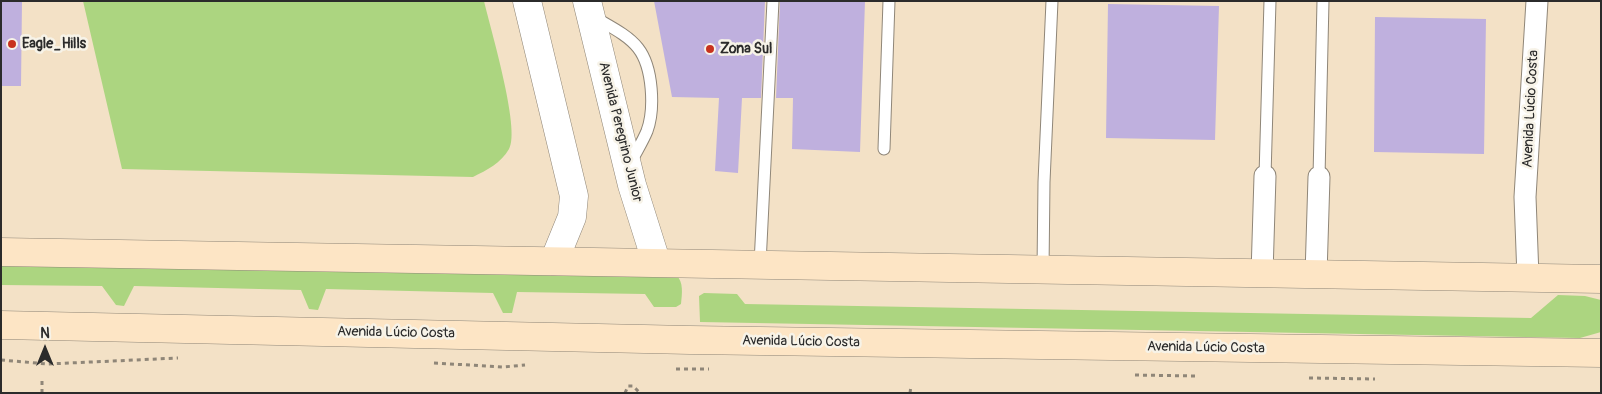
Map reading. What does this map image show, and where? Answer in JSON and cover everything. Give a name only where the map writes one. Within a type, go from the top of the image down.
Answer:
[{"type":"main road","points":[[1,252],[1601,279]]},
{"type":"main road","name":"Avenida Lúcio Costa","points":[[1,325],[690,340],[1601,354]]},
{"type":"street","points":[[527,1],[574,196],[572,217],[554,261]]},
{"type":"street","name":"Avenida Lúcio Costa","points":[[1528,277],[1526,198],[1537,1]]},
{"type":"street","name":"Avenida Peregrino Junior","points":[[589,8],[628,168],[656,262]]},
{"type":"street","points":[[1262,274],[1265,176]]},
{"type":"street","points":[[1316,275],[1318,177]]},
{"type":"lane","points":[[760,264],[773,1]]},
{"type":"lane","points":[[884,149],[890,1]]},
{"type":"lane","points":[[1043,270],[1044,182],[1052,1]]},
{"type":"lane","points":[[1265,176],[1270,1]]},
{"type":"lane","points":[[1318,177],[1323,1]]},
{"type":"lane","points":[[589,8],[639,49],[649,73],[652,92],[647,130],[628,168]]},
{"type":"path","points":[[42,381],[42,393]]},
{"type":"path","points":[[625,393],[628,386],[633,386],[640,393]]},
{"type":"path","points":[[910,393],[911,386]]},
{"type":"green space","points":[[83,1],[484,1],[508,101],[512,138],[509,149],[498,162],[473,177],[122,169]]},
{"type":"green space","points":[[1,264],[676,275],[679,278],[682,292],[681,304],[676,307],[654,307],[645,294],[517,292],[512,313],[503,313],[493,293],[326,289],[318,310],[309,309],[301,290],[134,286],[124,306],[116,305],[102,286],[1,285]]},
{"type":"green space","points":[[704,293],[737,294],[745,304],[1531,318],[1558,295],[1585,296],[1601,300],[1601,332],[1580,338],[700,322],[699,296]]},
{"type":"building","name":"Eagle_Hills","points":[[1,1],[22,1],[21,86],[1,86]]},
{"type":"building","name":"Zona Sul","points":[[654,1],[765,1],[761,98],[742,98],[738,173],[715,171],[719,98],[672,97]]},
{"type":"building","points":[[780,1],[865,1],[860,152],[792,149],[793,98],[776,98]]},
{"type":"building","points":[[1108,4],[1219,6],[1215,140],[1106,138]]},
{"type":"building","points":[[1375,17],[1486,19],[1484,154],[1374,152]]},
{"type":"place","name":"Eagle_Hills","points":[[12,44]]},
{"type":"place","name":"Zona Sul","points":[[710,49]]}]
